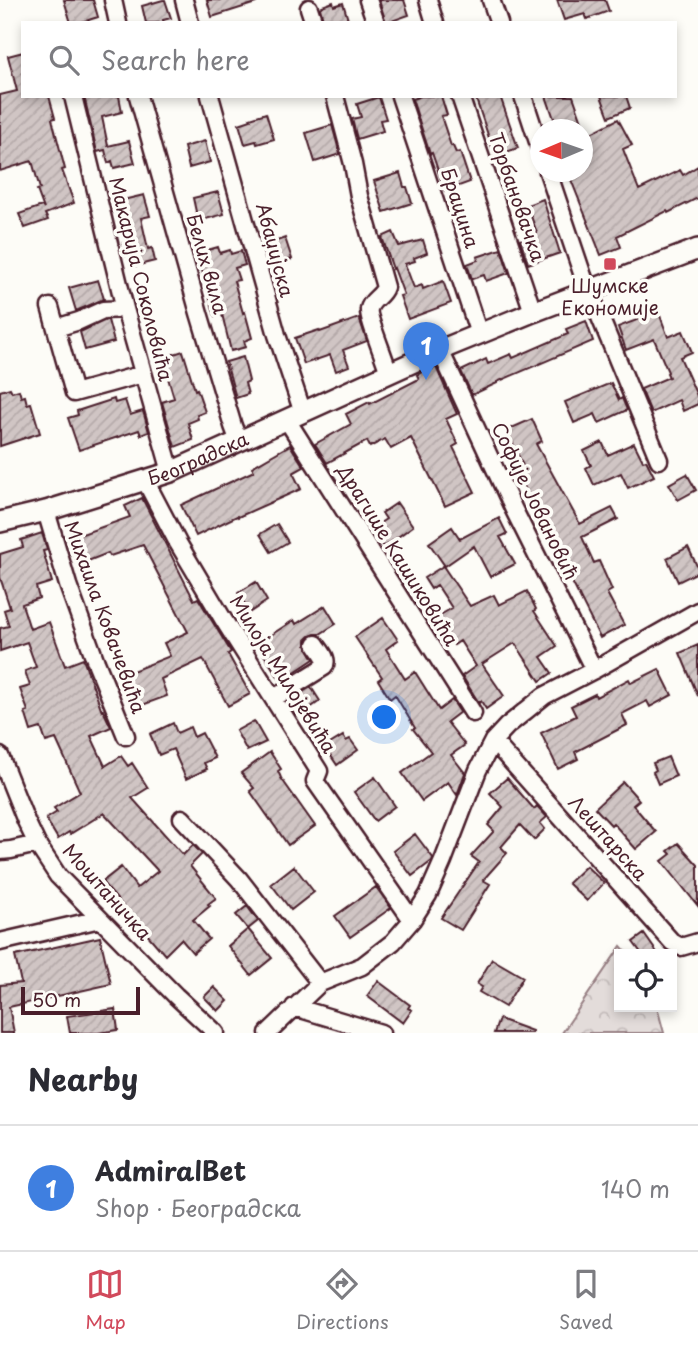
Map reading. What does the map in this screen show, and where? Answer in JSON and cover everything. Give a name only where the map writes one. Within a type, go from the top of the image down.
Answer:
[{"type":"main road","name":"Београдска","points":[[0,523],[46,512],[171,471],[440,350],[698,249]]},
{"type":"street","points":[[113,0],[118,21]]},
{"type":"street","points":[[184,0],[189,21]]},
{"type":"street","points":[[368,0],[375,21]]},
{"type":"street","points":[[428,0],[434,21]]},
{"type":"street","points":[[493,1],[498,21]]},
{"type":"street","name":"Макарија Соколовића","points":[[73,98],[125,309],[171,471]]},
{"type":"street","name":"Белих вила","points":[[139,98],[231,423],[239,442]]},
{"type":"street","name":"Абаџијска","points":[[211,98],[277,335],[295,416]]},
{"type":"street","points":[[336,98],[359,197],[385,287],[382,294],[371,303],[368,314],[390,374]]},
{"type":"street","name":"Брацина","points":[[401,98],[479,334]]},
{"type":"street","name":"Торбановачка","points":[[461,98],[533,312]]},
{"type":"street","points":[[524,98],[531,119]]},
{"type":"street","points":[[551,182],[589,290],[659,460]]},
{"type":"street","points":[[50,307],[74,393],[143,374]]},
{"type":"street","points":[[56,328],[103,310],[125,309]]},
{"type":"street","name":"Софије Јовановић","points":[[440,350],[514,510],[594,670]]},
{"type":"street","name":"Драгише Кашиковића","points":[[295,416],[472,713]]},
{"type":"street","name":"Милоја Милојевића","points":[[145,480],[223,620],[319,771],[315,780],[412,920]]},
{"type":"street","name":"Михаила Ковачевића","points":[[46,512],[68,585],[126,736]]},
{"type":"street","points":[[268,1033],[320,983],[362,965],[393,943],[412,920],[428,895],[443,862],[478,770],[493,741],[507,726],[544,696],[698,611]]},
{"type":"street","points":[[274,698],[324,667],[326,659],[316,644]]},
{"type":"street","name":"Лештарска","points":[[493,741],[672,942],[681,947],[698,942]]},
{"type":"street","name":"Моштаничка","points":[[0,756],[21,811],[37,844],[58,876],[216,1033]]},
{"type":"street","points":[[182,818],[239,879],[320,983]]},
{"type":"street","points":[[0,851],[37,844]]},
{"type":"street","points":[[0,942],[100,919]]},
{"type":"street","points":[[294,1007],[381,1033]]},
{"type":"green space","points":[[614,956],[614,1012],[658,1012],[664,1033],[562,1033]]},
{"type":"building","points":[[64,0],[93,0],[98,17],[85,21],[70,21]]},
{"type":"building","points":[[165,0],[171,18],[146,21],[142,6]]},
{"type":"building","points":[[207,0],[256,0],[256,3],[212,17]]},
{"type":"building","points":[[379,0],[404,0],[409,15],[385,21]]},
{"type":"building","points":[[557,0],[605,0],[609,11],[587,19],[585,14],[564,20]]},
{"type":"building","points":[[333,2],[334,6],[343,3],[348,21],[323,21],[320,8]]},
{"type":"building","points":[[21,53],[21,98],[50,98],[65,169],[62,170],[74,203],[45,214],[48,220],[25,228],[19,214],[42,206],[44,209],[37,190],[40,189],[32,161],[0,171],[0,95],[17,91],[8,56]]},
{"type":"building","points":[[84,98],[119,98],[122,112],[102,117],[108,146],[129,141],[135,163],[114,168],[112,161],[108,163],[105,150],[97,152]]},
{"type":"building","points":[[379,98],[386,119],[380,120],[383,131],[357,139],[352,119],[361,117],[357,104]]},
{"type":"building","points":[[442,98],[447,115],[441,116],[451,146],[456,153],[460,152],[470,182],[445,191],[412,99]]},
{"type":"building","points":[[476,98],[501,98],[518,148],[495,156]]},
{"type":"building","points":[[547,98],[574,98],[581,119],[554,119]]},
{"type":"building","points":[[602,98],[627,98],[630,108],[609,117]]},
{"type":"building","points":[[266,113],[274,139],[245,144],[239,124]]},
{"type":"building","points":[[618,119],[632,145],[623,149],[639,190],[680,170],[683,175],[698,166],[698,198],[617,236],[621,247],[601,255],[572,182],[593,182],[593,132]]},
{"type":"building","points":[[332,125],[340,154],[315,162],[306,133]]},
{"type":"building","points":[[205,141],[210,162],[189,168],[184,147]]},
{"type":"building","points":[[400,173],[412,203],[384,212],[374,181]]},
{"type":"building","points":[[218,192],[224,214],[198,221],[193,198]]},
{"type":"building","points":[[144,195],[150,216],[141,218],[148,249],[152,248],[155,261],[135,266],[132,254],[126,256],[123,243],[133,240],[123,200]]},
{"type":"building","points":[[543,199],[560,253],[528,264],[520,240],[537,233],[527,205]]},
{"type":"building","points":[[393,232],[399,246],[423,240],[427,253],[405,264],[414,288],[422,285],[423,289],[443,281],[451,303],[408,319],[400,296],[404,295],[382,237]]},
{"type":"building","points":[[285,238],[292,259],[270,266],[263,246]]},
{"type":"building","points":[[218,247],[220,253],[241,251],[245,265],[235,268],[239,280],[234,281],[252,338],[244,341],[246,347],[231,351],[222,314],[215,316],[197,253]]},
{"type":"building","points":[[501,249],[509,273],[486,281],[484,275],[472,279],[467,264],[478,260],[477,257]]},
{"type":"building","points":[[98,280],[104,299],[76,311],[69,288]]},
{"type":"building","points":[[656,305],[668,337],[683,331],[692,352],[680,357],[698,398],[698,404],[683,411],[679,400],[651,413],[641,389],[669,377],[668,372],[654,339],[626,350],[618,327],[645,317],[643,310]]},
{"type":"building","points":[[359,318],[367,341],[343,350],[349,366],[336,371],[330,355],[304,364],[295,338]]},
{"type":"building","points":[[106,320],[114,342],[85,350],[80,332]]},
{"type":"building","points":[[586,321],[593,341],[472,395],[461,371],[486,359],[488,364],[511,354],[513,358],[568,334],[566,329]]},
{"type":"building","points":[[183,351],[205,412],[188,423],[193,440],[175,447],[162,402],[174,398],[162,358]]},
{"type":"building","points":[[243,357],[249,381],[245,383],[248,394],[236,398],[226,362]]},
{"type":"building","points":[[436,367],[457,414],[446,419],[458,444],[453,447],[475,492],[445,506],[411,438],[391,449],[385,439],[370,447],[367,441],[327,463],[315,444],[351,424],[346,414],[419,379],[417,375]]},
{"type":"building","points":[[611,383],[627,410],[599,423],[595,414],[574,423],[565,402]]},
{"type":"building","points":[[10,388],[12,392],[19,390],[21,397],[25,396],[27,404],[31,403],[40,433],[0,446],[0,391]]},
{"type":"building","points":[[114,399],[115,403],[125,400],[130,415],[143,411],[149,432],[141,435],[139,430],[79,450],[68,418],[78,415],[77,411]]},
{"type":"building","points":[[532,419],[542,441],[536,444],[580,524],[612,508],[618,519],[582,537],[594,563],[599,561],[612,590],[607,593],[624,625],[600,638],[516,470],[523,466],[507,430]]},
{"type":"building","points":[[602,442],[608,455],[634,443],[654,476],[628,488],[621,473],[594,485],[586,468],[591,465],[584,451]]},
{"type":"building","points":[[290,445],[304,467],[293,473],[301,489],[196,536],[181,505],[254,471],[252,467]]},
{"type":"building","points":[[687,474],[696,490],[678,500],[669,484]]},
{"type":"building","points":[[142,498],[194,600],[198,598],[231,652],[228,654],[250,694],[228,706],[203,659],[161,679],[167,696],[137,707],[125,674],[170,656],[164,643],[188,632],[143,545],[110,556],[108,553],[78,565],[68,539],[130,517],[125,506]]},
{"type":"building","points":[[397,503],[413,526],[384,547],[371,529],[386,519],[382,513]]},
{"type":"building","points":[[499,518],[507,534],[500,537],[515,564],[490,577],[474,546],[445,566],[429,543],[452,527],[460,539]]},
{"type":"building","points":[[277,524],[288,542],[271,552],[260,534]]},
{"type":"building","points":[[42,533],[47,550],[43,551],[52,582],[36,587],[39,598],[22,604],[30,629],[49,622],[65,666],[83,659],[102,711],[111,727],[91,736],[105,766],[121,756],[128,766],[132,763],[148,788],[132,798],[183,855],[193,845],[202,854],[190,866],[216,898],[193,920],[209,939],[193,953],[181,939],[165,955],[102,882],[121,867],[137,888],[158,871],[104,813],[58,839],[46,819],[57,812],[54,808],[80,792],[56,739],[46,742],[41,728],[31,731],[25,712],[28,711],[20,689],[30,686],[25,671],[36,667],[27,642],[0,651],[0,628],[9,626],[4,610],[10,608],[0,577],[0,554],[23,547],[21,540]]},
{"type":"building","points":[[688,547],[698,572],[678,582],[667,558]]},
{"type":"building","points":[[443,566],[470,606],[494,595],[499,605],[527,591],[536,609],[534,611],[557,646],[541,657],[552,673],[540,681],[515,643],[482,664],[504,696],[486,709],[481,701],[479,703],[462,676],[476,666],[460,641],[454,645],[437,617],[452,608],[437,585],[431,589],[424,578]]},
{"type":"building","points":[[256,582],[267,601],[250,612],[238,593]]},
{"type":"building","points":[[325,606],[336,624],[306,640],[314,659],[281,681],[257,644],[294,620],[296,624]]},
{"type":"building","points":[[383,618],[398,640],[386,649],[405,679],[415,672],[439,710],[452,700],[460,712],[447,722],[465,745],[451,755],[465,773],[457,795],[448,782],[422,801],[402,773],[431,752],[413,729],[415,728],[395,695],[390,699],[378,680],[382,677],[355,637]]},
{"type":"building","points":[[698,645],[698,696],[680,653]]},
{"type":"building","points":[[659,669],[672,695],[650,707],[647,701],[622,714],[627,725],[575,752],[578,759],[558,769],[541,733],[576,716],[571,706],[595,694],[596,697],[629,679],[631,683]]},
{"type":"building","points":[[311,687],[320,701],[303,713],[293,698]]},
{"type":"building","points":[[254,721],[266,742],[247,751],[236,731]]},
{"type":"building","points":[[173,723],[177,733],[190,727],[194,737],[202,733],[215,758],[204,763],[207,769],[186,779],[173,749],[159,755],[150,734]]},
{"type":"building","points":[[343,736],[346,741],[350,739],[358,750],[337,765],[325,747]]},
{"type":"building","points":[[270,752],[281,769],[278,771],[281,778],[315,826],[288,845],[250,791],[254,788],[241,773]]},
{"type":"building","points":[[668,757],[676,776],[658,784],[653,763]]},
{"type":"building","points":[[375,777],[395,806],[375,821],[354,792]]},
{"type":"building","points":[[507,778],[534,809],[537,806],[547,817],[540,823],[545,829],[534,840],[520,825],[501,847],[507,853],[483,880],[490,884],[461,930],[441,918],[479,862],[471,856],[494,831],[488,825],[503,807],[490,793]]},
{"type":"building","points":[[623,782],[639,800],[633,805],[656,832],[636,849],[613,823],[611,825],[595,808]]},
{"type":"building","points":[[415,834],[433,858],[412,876],[393,851]]},
{"type":"building","points":[[678,843],[698,865],[698,906],[662,861],[671,854],[668,851]]},
{"type":"building","points":[[294,866],[314,892],[291,910],[271,884]]},
{"type":"building","points":[[586,866],[604,883],[587,901],[568,883]]},
{"type":"building","points":[[376,887],[391,908],[350,937],[335,916]]},
{"type":"building","points":[[247,906],[258,921],[248,929],[236,915]]},
{"type":"building","points":[[248,929],[272,958],[251,975],[228,946]]},
{"type":"building","points":[[644,934],[654,949],[638,949],[633,942]]},
{"type":"building","points":[[100,937],[111,984],[9,1007],[14,1033],[0,1033],[0,985],[21,983],[15,956]]},
{"type":"building","points":[[492,959],[523,977],[505,1007],[479,992],[482,987],[477,984]]},
{"type":"building","points":[[378,981],[410,1005],[408,1008],[412,1010],[403,1023],[367,996]]},
{"type":"building","points":[[214,987],[228,1001],[218,1011],[204,997]]},
{"type":"building","points":[[115,1009],[118,1030],[70,1033],[67,1016]]},
{"type":"building","points":[[499,1019],[532,1031],[532,1033],[494,1033]]},
{"type":"place","name":"Шумске Економије","points":[[610,264]]},
{"type":"place","name":"AdmiralBet","points":[[426,380]]}]
